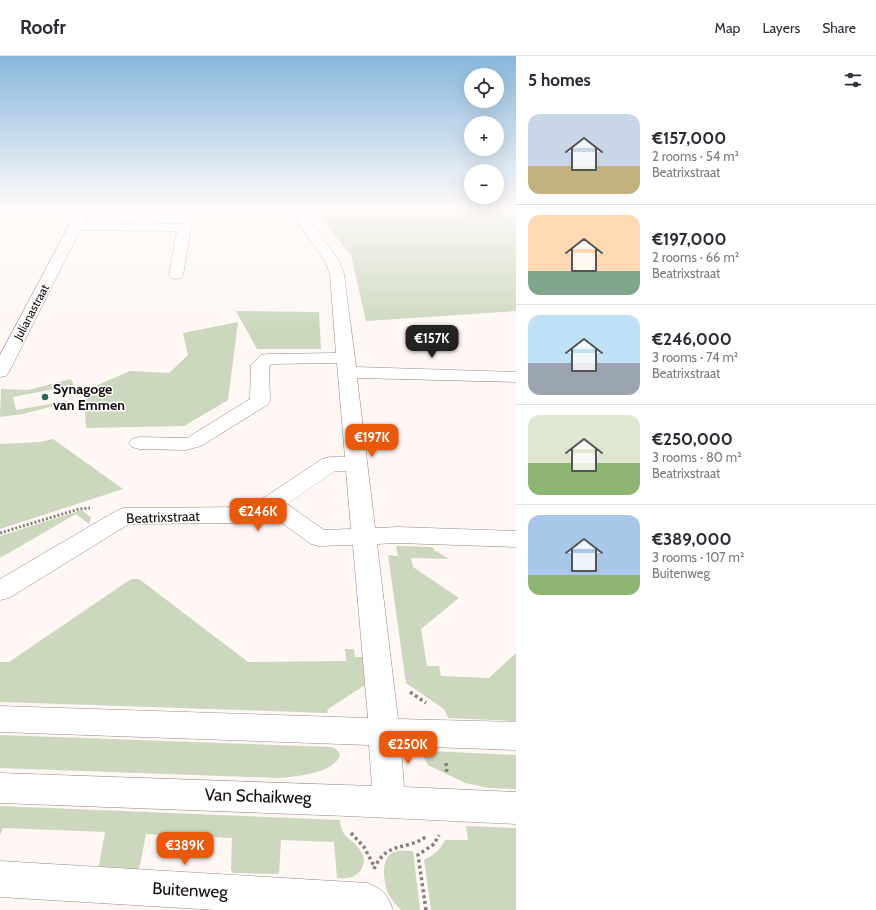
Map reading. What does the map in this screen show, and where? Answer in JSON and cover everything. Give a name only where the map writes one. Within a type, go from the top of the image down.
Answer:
[{"type":"street","name":"Julianastraat","points":[[0,372],[64,249]]},
{"type":"street","points":[[176,274],[180,249]]},
{"type":"street","points":[[323,249],[332,261],[337,274],[356,464],[365,537],[384,731],[389,802]]},
{"type":"street","points":[[139,443],[186,444],[194,442],[260,400],[260,365],[267,360],[278,358],[346,365],[516,377]]},
{"type":"street","name":"Beatrixstraat","points":[[0,591],[124,516],[254,515],[330,464],[356,464]]},
{"type":"street","points":[[272,504],[319,538],[398,536],[516,539]]},
{"type":"street","points":[[0,719],[516,736]]},
{"type":"street","name":"Van Schaikweg","points":[[0,788],[516,808]]},
{"type":"street","name":"Buitenweg","points":[[0,879],[367,901],[375,910]]},
{"type":"path","points":[[0,533],[88,507],[112,522]]},
{"type":"green space","points":[[346,249],[516,249],[516,311],[366,321],[351,255]]},
{"type":"green space","points":[[236,311],[319,312],[321,349],[257,349]]},
{"type":"green space","points":[[238,322],[228,400],[184,426],[86,428],[84,391],[130,371],[169,373],[188,355],[183,333]]},
{"type":"green space","points":[[71,379],[74,385],[13,397],[16,410],[68,402],[23,414],[0,417],[1,389],[28,390]]},
{"type":"green space","points":[[53,439],[123,489],[0,529],[0,444],[39,442]]},
{"type":"green space","points":[[82,510],[91,518],[89,524],[76,514],[0,558],[0,536]]},
{"type":"green space","points":[[396,546],[432,547],[435,549],[433,551],[436,551],[449,559],[411,558],[413,567],[459,598],[421,629],[427,666],[439,666],[441,676],[489,678],[516,653],[516,721],[448,718],[444,709],[406,683],[388,555],[398,556]]},
{"type":"green space","points":[[131,579],[139,579],[248,662],[346,661],[345,649],[354,649],[355,657],[363,657],[365,685],[328,709],[327,713],[0,702],[0,662],[9,662]]},
{"type":"green space","points":[[0,735],[331,747],[336,749],[340,754],[331,766],[323,770],[304,775],[279,778],[0,768]]},
{"type":"green space","points":[[426,752],[516,755],[516,789],[489,788],[465,783],[428,765],[424,757]]},
{"type":"green space","points":[[0,806],[340,820],[341,827],[345,835],[359,848],[364,857],[364,861],[359,873],[351,877],[337,878],[334,842],[281,840],[279,874],[233,873],[231,870],[232,838],[146,834],[138,869],[100,867],[99,865],[105,832],[3,828],[0,835]]},
{"type":"green space","points":[[466,826],[516,828],[516,910],[431,910],[424,860],[436,852],[445,840],[468,840]]},
{"type":"green space","points":[[413,851],[420,910],[401,910],[387,891],[384,879],[386,860],[389,855],[394,852]]},
{"type":"place","name":"Synagoge van Emmen","points":[[45,397]]}]
